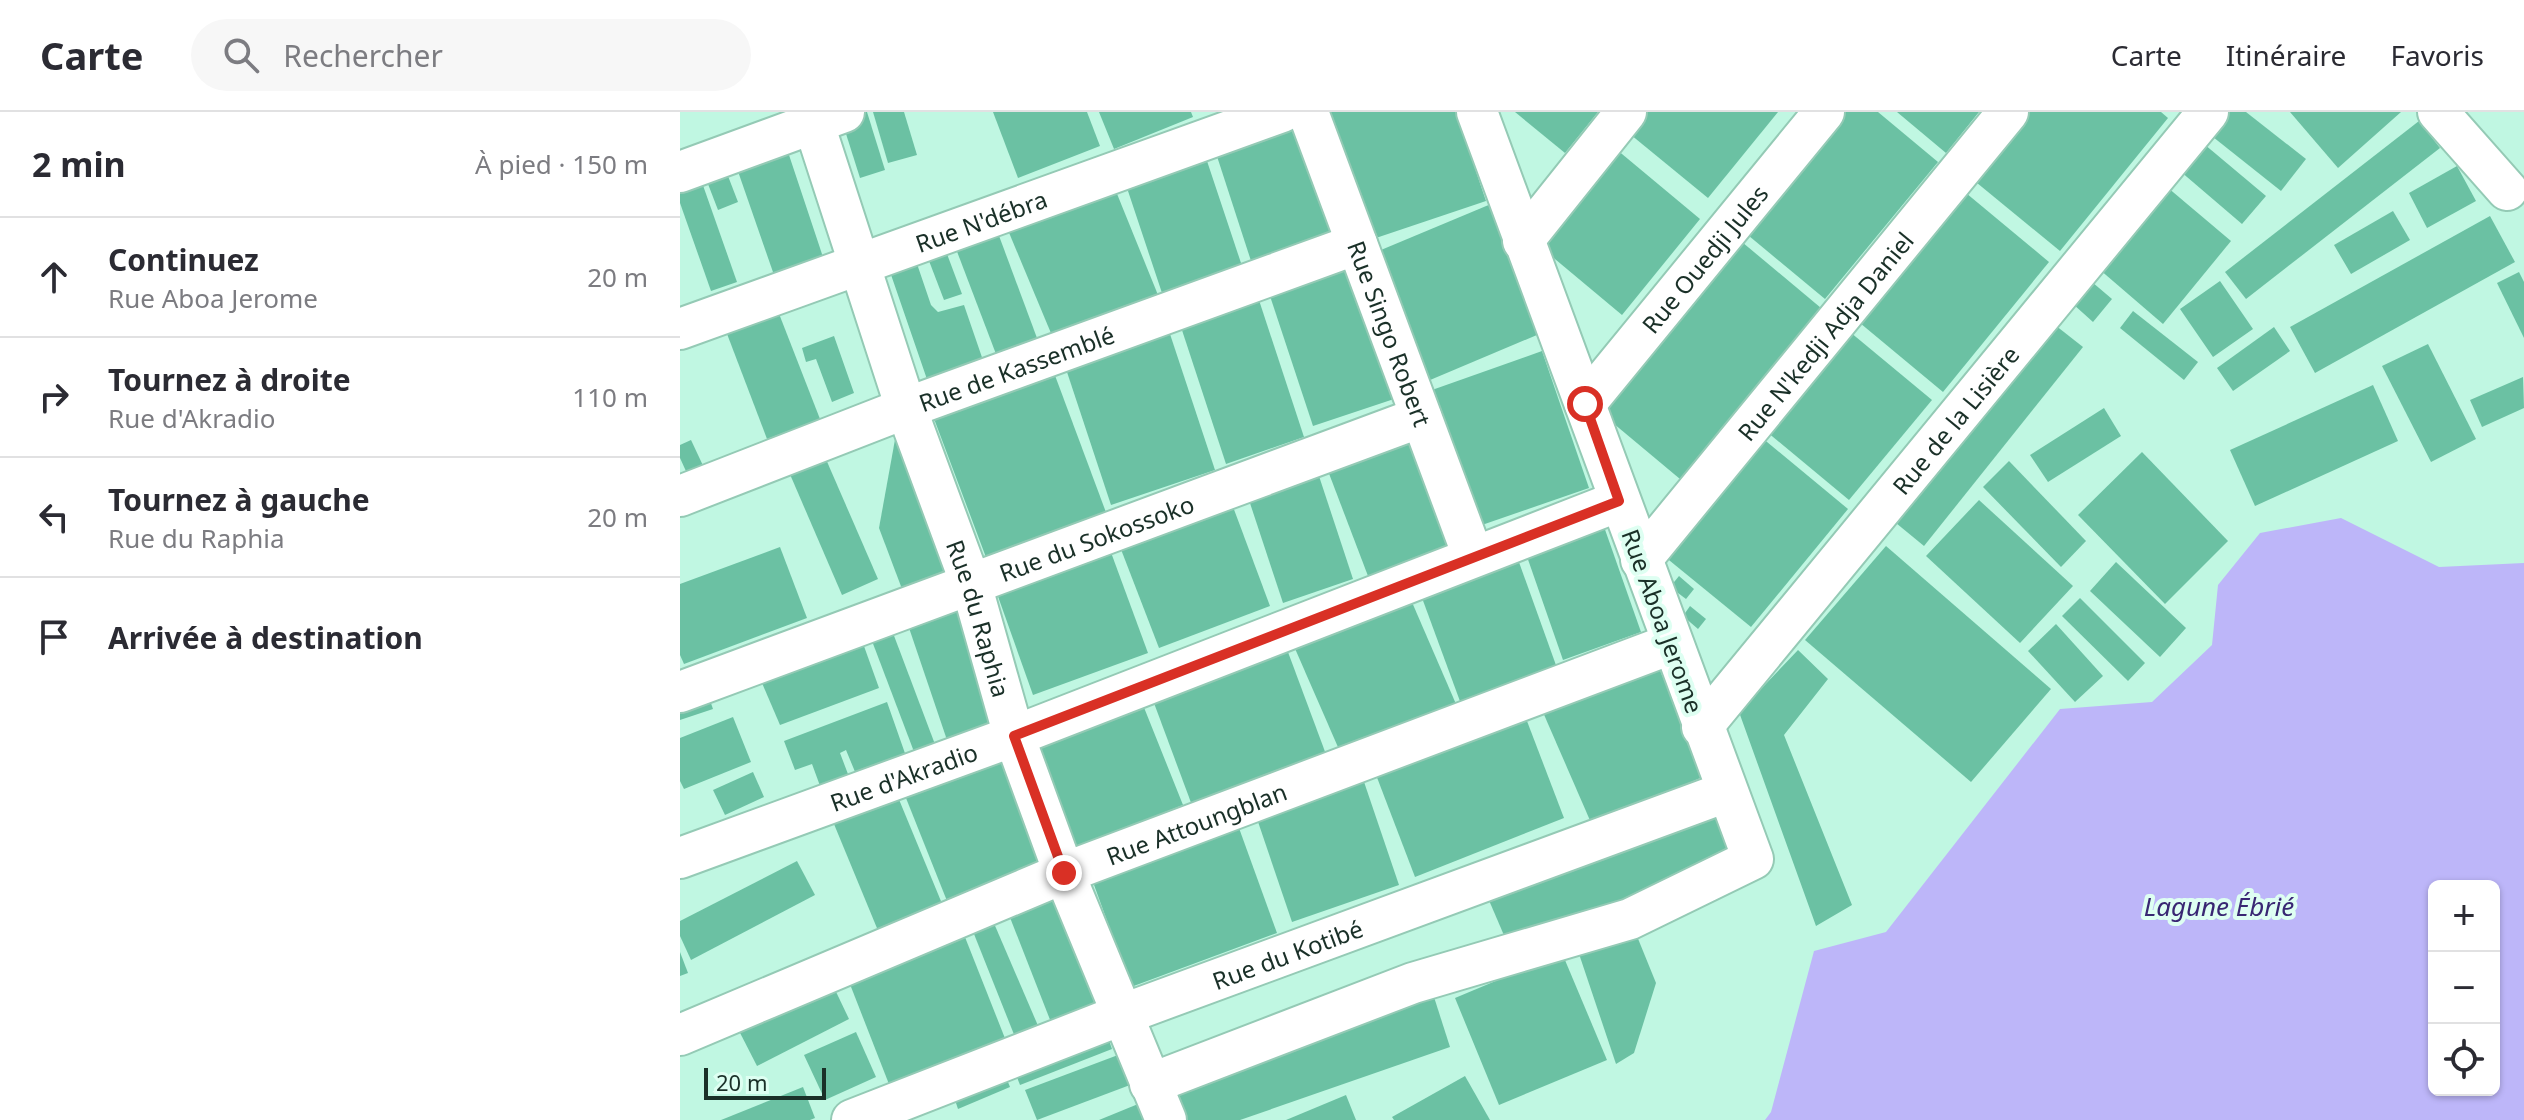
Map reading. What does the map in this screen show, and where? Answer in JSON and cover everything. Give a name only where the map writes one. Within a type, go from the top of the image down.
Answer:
[{"type":"street","name":"Rue N'débra","points":[[680,329],[1282,112]]},
{"type":"street","name":"Rue Singo Robert","points":[[1308,112],[1473,556]]},
{"type":"street","name":"Rue Aboa Jerome","points":[[1150,1084],[1413,983],[1630,919],[1753,859],[1671,644],[1477,112]]},
{"type":"street","points":[[1523,241],[1626,112]]},
{"type":"street","name":"Rue Ouedji Jules","points":[[1585,404],[1824,112]]},
{"type":"street","name":"Rue N'kedji Adja Daniel","points":[[1641,560],[2008,112]]},
{"type":"street","name":"Rue de la Lisière","points":[[1702,727],[2208,112]]},
{"type":"street","points":[[2438,112],[2507,190]]},
{"type":"street","name":"Rue du Raphia","points":[[823,116],[859,264],[906,408],[971,584],[1014,736],[1064,873],[1166,1120]]},
{"type":"street","points":[[680,172],[823,116]]},
{"type":"street","name":"Rue de Kassemblé","points":[[680,496],[906,408],[1357,244]]},
{"type":"street","name":"Rue du Sokossoko","points":[[680,692],[1421,417]]},
{"type":"street","name":"Rue d'Akradio","points":[[680,858],[1014,736],[1619,501]]},
{"type":"street","name":"Rue Attoungblan","points":[[680,1035],[1064,873],[1671,644]]},
{"type":"street","name":"Rue du Kotibé","points":[[852,1120],[1121,1015],[1726,792]]},
{"type":"water","name":"Lagune Ébrié","points":[[2341,518],[2439,567],[2524,563],[2524,1120],[1765,1120],[1771,1112],[1814,951],[1886,932],[2060,709],[2152,702],[2212,645],[2218,585],[2260,533]]},
{"type":"building","points":[[867,112],[885,170],[860,178],[841,118]]},
{"type":"building","points":[[873,112],[904,112],[917,155],[888,163]]},
{"type":"building","points":[[993,112],[1087,112],[1100,146],[1018,178]]},
{"type":"building","points":[[1099,112],[1191,112],[1193,117],[1114,149]]},
{"type":"building","points":[[1327,112],[1456,112],[1486,201],[1370,240]]},
{"type":"building","points":[[1515,112],[1598,112],[1565,153]]},
{"type":"building","points":[[1640,112],[1778,112],[1708,198],[1625,130]]},
{"type":"building","points":[[1831,112],[1878,112],[1938,162],[1825,299],[1737,226]]},
{"type":"building","points":[[1897,112],[1979,112],[1946,153]]},
{"type":"building","points":[[2025,112],[2161,112],[2168,118],[2060,251],[1971,178]]},
{"type":"building","points":[[2224,112],[2246,112],[2306,159],[2281,191],[2208,133]]},
{"type":"building","points":[[2290,112],[2401,112],[2338,168]]},
{"type":"building","points":[[1297,115],[1337,236],[1252,264],[1213,144]]},
{"type":"building","points":[[2419,121],[2440,148],[2246,299],[2225,272]]},
{"type":"building","points":[[784,140],[823,257],[774,275],[733,157]]},
{"type":"building","points":[[2204,144],[2266,196],[2242,224],[2180,171]]},
{"type":"building","points":[[1616,149],[1700,219],[1622,315],[1537,244]]},
{"type":"building","points":[[1204,152],[1244,272],[1164,299],[1124,179]]},
{"type":"building","points":[[723,163],[738,202],[718,210],[703,171]]},
{"type":"building","points":[[2457,166],[2476,201],[2427,228],[2409,193]]},
{"type":"building","points":[[699,174],[737,282],[711,291],[680,203],[680,180]]},
{"type":"building","points":[[1111,179],[1158,295],[1053,338],[1005,223]]},
{"type":"building","points":[[2167,187],[2231,241],[2163,324],[2099,269]]},
{"type":"building","points":[[1966,193],[2049,262],[1943,392],[1860,323]]},
{"type":"building","points":[[1491,204],[1544,332],[1423,383],[1369,255]]},
{"type":"building","points":[[2393,211],[2410,240],[2351,274],[2334,245]]},
{"type":"building","points":[[2490,216],[2515,262],[2315,373],[2290,327]]},
{"type":"building","points":[[995,225],[1037,338],[996,354],[953,241]]},
{"type":"building","points":[[1736,237],[1821,308],[1680,479],[1595,408]]},
{"type":"building","points":[[944,246],[962,294],[944,300],[926,253]]},
{"type":"building","points":[[915,258],[931,305],[938,312],[964,305],[986,369],[930,388],[888,266]]},
{"type":"building","points":[[1348,262],[1394,399],[1313,426],[1268,290]]},
{"type":"building","points":[[2519,272],[2524,282],[2524,338],[2497,283]]},
{"type":"building","points":[[2220,281],[2253,329],[2213,357],[2180,309]]},
{"type":"building","points":[[2092,282],[2112,299],[2093,322],[2073,304]]},
{"type":"building","points":[[1256,291],[1304,437],[1226,464],[1178,318]]},
{"type":"building","points":[[776,306],[820,419],[767,439],[724,326]]},
{"type":"building","points":[[2133,311],[2198,362],[2184,380],[2120,328]]},
{"type":"building","points":[[2055,325],[2083,347],[1924,546],[1896,523]]},
{"type":"building","points":[[2274,327],[2290,351],[2233,391],[2217,368]]},
{"type":"building","points":[[1169,331],[1215,470],[1111,505],[1065,366]]},
{"type":"building","points":[[1850,332],[1932,400],[1849,500],[1767,432]]},
{"type":"building","points":[[834,336],[854,393],[832,402],[816,359],[806,362],[802,348]]},
{"type":"building","points":[[2428,344],[2476,439],[2431,462],[2382,366]]},
{"type":"building","points":[[1542,351],[1589,488],[1479,526],[1432,390]]},
{"type":"building","points":[[1050,362],[1107,515],[987,560],[930,408]]},
{"type":"building","points":[[2523,377],[2524,408],[2482,427],[2470,400]]},
{"type":"building","points":[[2373,385],[2398,441],[2255,506],[2230,450]]},
{"type":"building","points":[[2104,408],[2121,436],[2048,482],[2030,455]]},
{"type":"building","points":[[898,423],[946,570],[902,589],[879,528]]},
{"type":"building","points":[[1407,432],[1450,545],[1368,576],[1325,463]]},
{"type":"building","points":[[1761,437],[1848,509],[1751,627],[1664,556]]},
{"type":"building","points":[[691,440],[706,472],[690,480],[680,458],[680,445]]},
{"type":"building","points":[[2142,452],[2228,541],[2165,604],[2078,515]]},
{"type":"building","points":[[825,457],[878,579],[842,595],[789,472]]},
{"type":"building","points":[[2009,461],[2086,541],[2061,567],[1983,487]]},
{"type":"building","points":[[1316,467],[1353,579],[1283,603],[1246,491]]},
{"type":"building","points":[[1229,496],[1270,606],[1159,648],[1117,539]]},
{"type":"building","points":[[1979,500],[2073,586],[2020,643],[1926,556]]},
{"type":"building","points":[[1602,521],[1641,632],[1563,660],[1524,548]]},
{"type":"building","points":[[1886,546],[2051,689],[1971,782],[1805,640]]},
{"type":"building","points":[[780,547],[807,618],[684,664],[680,655],[680,584]]},
{"type":"building","points":[[1109,547],[1148,653],[1033,695],[995,588]]},
{"type":"building","points":[[1515,551],[1557,668],[1461,704],[1418,587]]},
{"type":"building","points":[[2116,562],[2186,628],[2160,657],[2090,591]]},
{"type":"building","points":[[1679,576],[1694,589],[1686,599],[1670,587]]},
{"type":"building","points":[[1408,593],[1456,704],[1341,754],[1293,644]]},
{"type":"building","points":[[2080,598],[2145,663],[2128,681],[2062,616]]},
{"type":"building","points":[[960,600],[1003,722],[948,743],[906,619]]},
{"type":"building","points":[[1690,606],[1706,619],[1698,629],[1683,616]]},
{"type":"building","points":[[2056,624],[2103,676],[2075,702],[2028,651]]},
{"type":"building","points":[[893,633],[936,747],[916,757],[872,641]]},
{"type":"building","points":[[860,635],[879,688],[780,725],[759,676]]},
{"type":"building","points":[[1285,644],[1327,757],[1193,808],[1151,695]]},
{"type":"building","points":[[1798,650],[1828,679],[1784,735],[1852,905],[1816,926],[1739,712]]},
{"type":"building","points":[[1656,661],[1705,776],[1592,825],[1542,710]]},
{"type":"building","points":[[706,689],[713,709],[680,720],[680,698]]},
{"type":"building","points":[[1139,695],[1183,805],[1072,849],[1029,739]]},
{"type":"building","points":[[887,702],[907,759],[858,779],[846,750],[840,753],[851,782],[823,794],[812,764],[795,770],[784,741]]},
{"type":"building","points":[[1522,708],[1564,818],[1415,877],[1373,767]]},
{"type":"building","points":[[733,717],[751,762],[684,789],[680,781],[680,738]]},
{"type":"building","points":[[1004,747],[1049,861],[947,901],[902,788]]},
{"type":"building","points":[[753,772],[764,797],[725,815],[713,790]]},
{"type":"building","points":[[1361,773],[1399,885],[1292,922],[1254,810]]},
{"type":"building","points":[[893,785],[943,906],[879,933],[829,812]]},
{"type":"building","points":[[1714,803],[1735,852],[1509,947],[1488,898]]},
{"type":"building","points":[[1235,817],[1277,933],[1131,987],[1089,871]]},
{"type":"building","points":[[797,861],[815,895],[691,960],[680,936],[680,921]]},
{"type":"building","points":[[1060,894],[1109,1012],[1056,1035],[1009,915]]},
{"type":"building","points":[[1630,919],[1656,983],[1634,1053],[1616,1064],[1574,939]]},
{"type":"building","points":[[993,921],[1042,1035],[1019,1047],[972,929]]},
{"type":"building","points":[[961,927],[1010,1051],[894,1097],[846,974]]},
{"type":"building","points":[[680,952],[688,973],[680,976]]},
{"type":"building","points":[[1562,953],[1607,1060],[1499,1105],[1455,998]]},
{"type":"building","points":[[828,975],[849,1019],[757,1066],[735,1023]]},
{"type":"building","points":[[1434,997],[1450,1047],[1240,1120],[1185,1120],[1173,1088]]},
{"type":"building","points":[[1103,1023],[1112,1049],[1020,1085],[1011,1062]]},
{"type":"building","points":[[856,1032],[876,1077],[825,1100],[804,1055]]},
{"type":"building","points":[[1126,1052],[1138,1082],[1037,1120],[1025,1090]]},
{"type":"building","points":[[1002,1067],[1010,1087],[958,1109],[951,1088]]},
{"type":"building","points":[[1465,1076],[1490,1120],[1394,1120],[1392,1117]]},
{"type":"building","points":[[803,1087],[815,1118],[721,1120]]},
{"type":"building","points":[[1346,1095],[1356,1120],[1286,1120]]},
{"type":"building","points":[[1143,1102],[1150,1120],[1099,1120]]},
{"type":"route","points":[[1064,873],[1014,736],[1619,501],[1585,404]]}]
